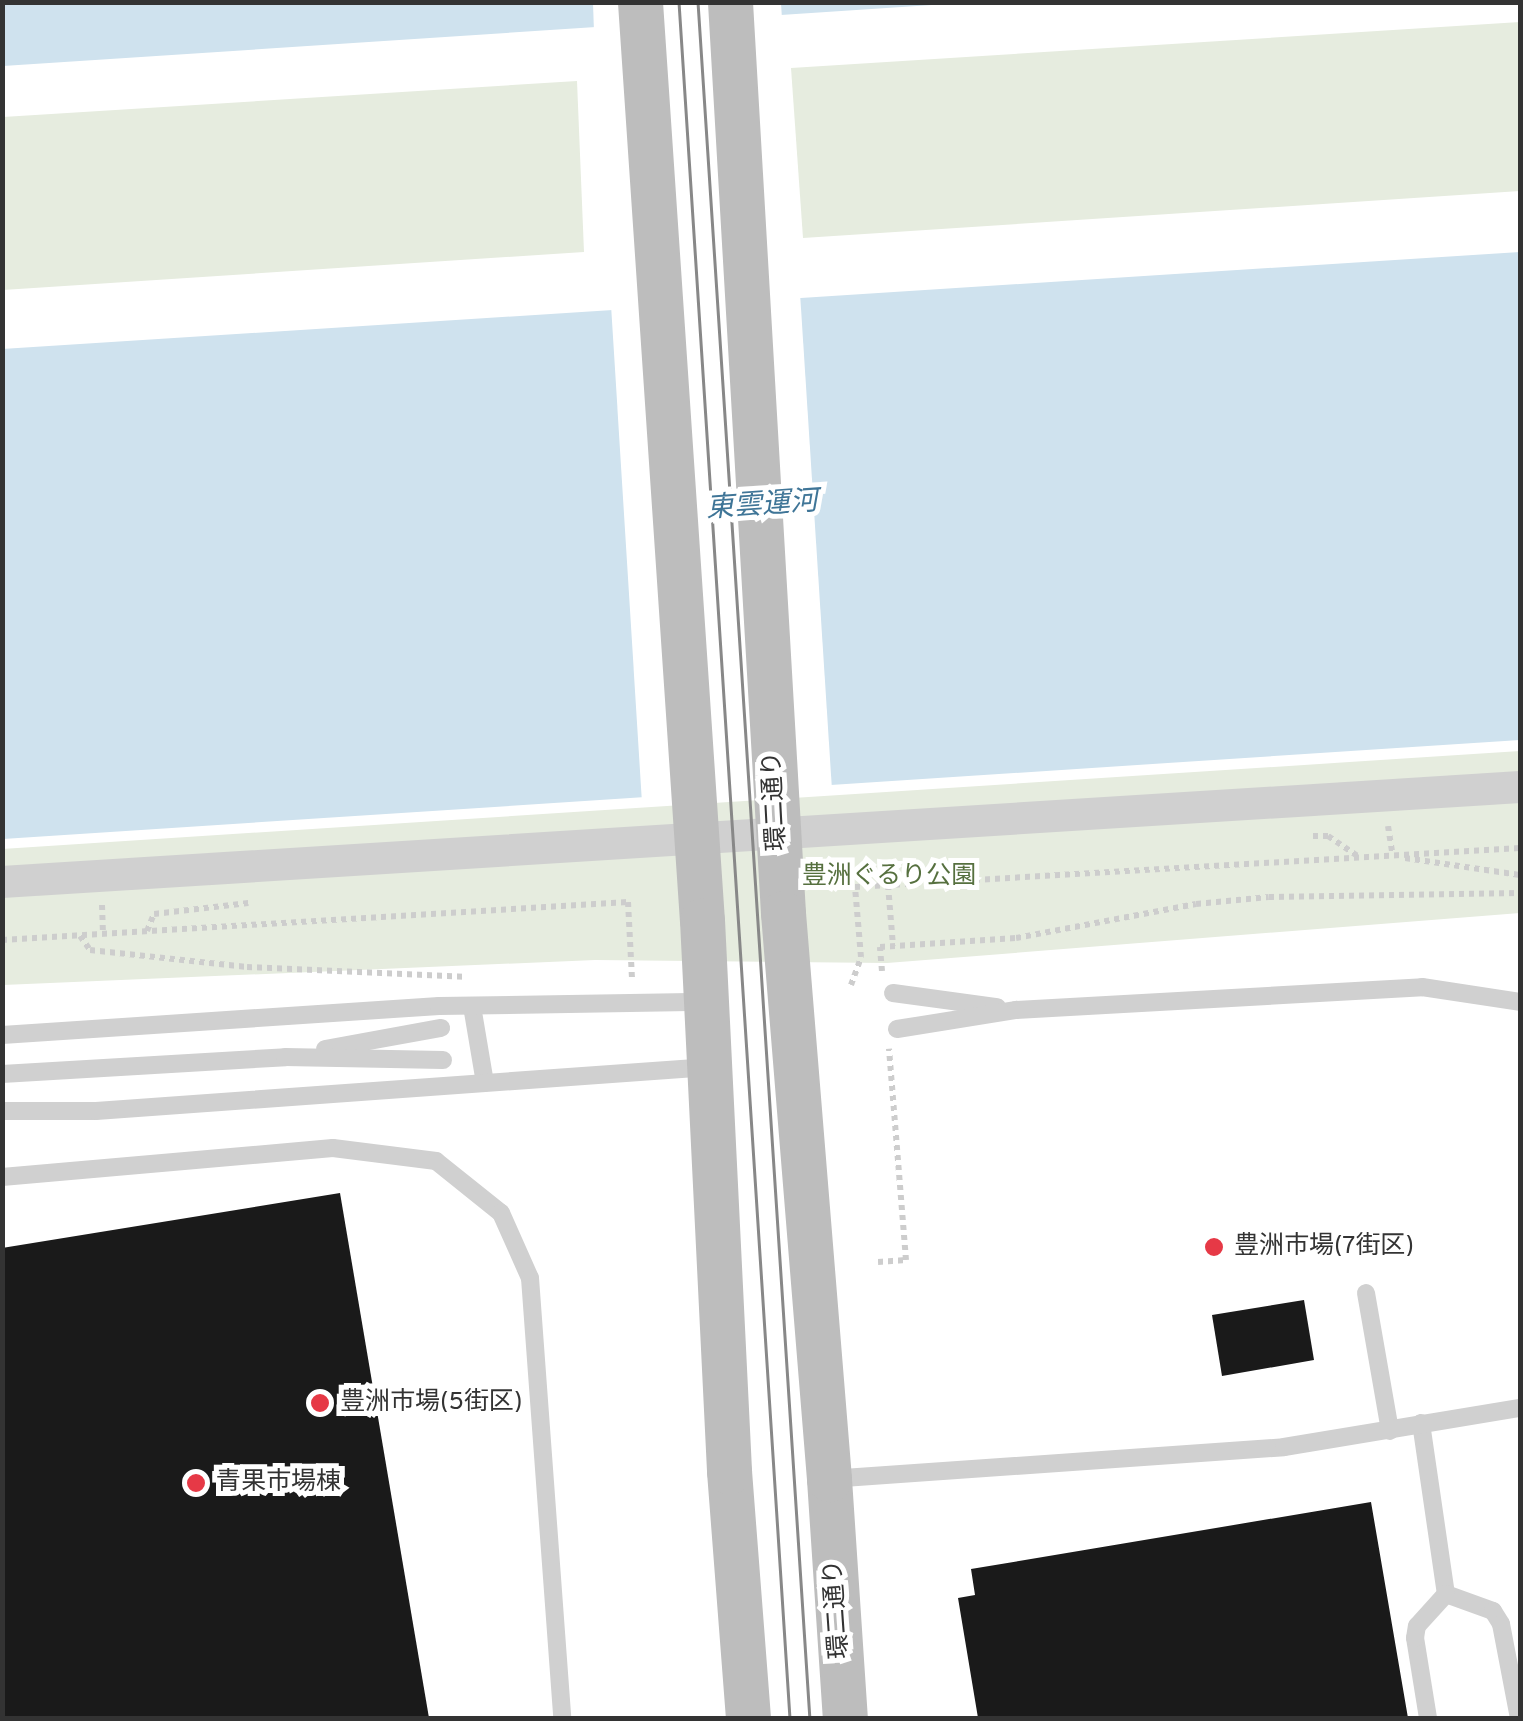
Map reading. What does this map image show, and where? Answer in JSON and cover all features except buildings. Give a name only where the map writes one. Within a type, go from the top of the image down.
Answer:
[{"type":"main road","points":[[640,2],[710,1067],[729,1471],[748,1718]]},
{"type":"main road","name":"環二通り","points":[[730,2],[783,913],[845,1718]]},
{"type":"street","points":[[2,882],[1520,787]]},
{"type":"lane","points":[[893,1037],[1016,1010],[1422,987],[1520,1002]]},
{"type":"lane","points":[[888,989],[1016,1010]]},
{"type":"lane","points":[[2,1035],[472,1006],[706,1002]]},
{"type":"lane","points":[[472,1006],[484,1083]]},
{"type":"lane","points":[[285,1056],[441,1028]]},
{"type":"lane","points":[[2,1074],[285,1056],[443,1060]]},
{"type":"lane","points":[[2,1111],[96,1111],[710,1067]]},
{"type":"lane","points":[[2,1177],[333,1148],[436,1161],[500,1213],[530,1278],[562,1718]]},
{"type":"lane","points":[[1366,1293],[1390,1431]]},
{"type":"lane","points":[[829,1479],[1284,1446],[1520,1408]]},
{"type":"lane","points":[[1421,1422],[1446,1594]]},
{"type":"lane","points":[[1428,1718],[1414,1638],[1417,1626],[1446,1594]]},
{"type":"lane","points":[[1446,1594],[1492,1611],[1501,1624],[1519,1718]]},
{"type":"path","points":[[850,985],[861,957],[854,888],[1520,848]]},
{"type":"path","points":[[1390,856],[1520,875]]},
{"type":"path","points":[[888,885],[893,946]]},
{"type":"path","points":[[888,989],[880,946],[1016,938],[1196,904],[1270,897],[1520,893]]},
{"type":"path","points":[[2,940],[628,902],[631,976],[611,976]]},
{"type":"path","points":[[79,935],[90,950],[247,967],[474,977]]},
{"type":"path","points":[[878,1262],[906,1260],[893,1037]]},
{"type":"green space","points":[[1520,22],[1520,191],[803,238],[791,68]]},
{"type":"green space","points":[[577,81],[584,252],[3,290],[3,117]]},
{"type":"green space","name":"豊洲ぐるり公園","points":[[1520,751],[1520,913],[887,963],[595,960],[3,985],[2,849]]},
{"type":"water","points":[[3,3],[962,3],[3,66]]},
{"type":"water","name":"東雲運河","points":[[1520,252],[1520,740],[3,839],[2,349]]},
{"type":"pier","points":[[593,3],[781,3],[782,19],[594,32]]},
{"type":"pier","points":[[800,293],[832,790],[642,803],[611,305]]},
{"type":"tram line","points":[[679,2],[790,1718]]},
{"type":"tram line","points":[[698,2],[810,1718]]},
{"type":"place","name":"豊洲市場(7街区)","points":[[1214,1247]]},
{"type":"place","name":"豊洲市場(5街区)","points":[[320,1403]]},
{"type":"place","name":"青果市場棟","points":[[196,1483]]}]
